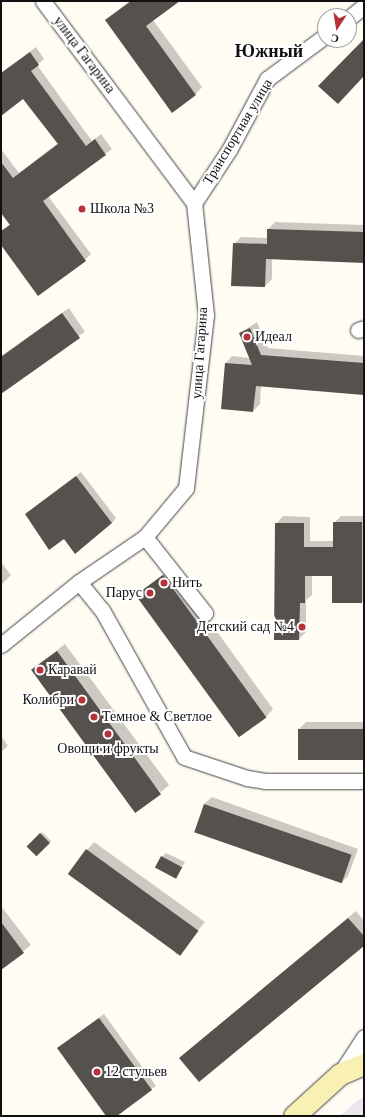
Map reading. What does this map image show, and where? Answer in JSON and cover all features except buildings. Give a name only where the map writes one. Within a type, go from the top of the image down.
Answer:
[{"type":"street","name":"улица Гагарина","points":[[1,645],[79,582],[145,537],[186,488],[193,440],[206,315],[194,204],[43,1]]},
{"type":"street","name":"Транспортная улица","points":[[194,204],[229,150],[267,79],[317,42]]},
{"type":"street","points":[[145,537],[205,614]]},
{"type":"street","points":[[79,582],[102,610],[184,757],[247,778],[265,780],[364,781]]},
{"type":"street","points":[[294,1116],[340,1074],[364,1037]]},
{"type":"street","points":[[340,1074],[364,1064]]},
{"type":"shaded area","points":[[364,1097],[364,1116],[340,1116],[358,1100]]},
{"type":"place","name":"Школа №3","points":[[82,209]]},
{"type":"place","name":"Идеал","points":[[247,337]]},
{"type":"place","name":"Нить","points":[[164,583]]},
{"type":"place","name":"Парус","points":[[150,593]]},
{"type":"place","name":"Детский сад №4","points":[[302,627]]},
{"type":"place","name":"Каравай","points":[[40,670]]},
{"type":"place","name":"Колибри","points":[[82,700]]},
{"type":"place","name":"Темное & Светлое","points":[[94,717]]},
{"type":"place","name":"Овощи и фрукты","points":[[108,734]]},
{"type":"place","name":"12 стульев","points":[[97,1072]]},
{"type":"district","name":"Южный","points":[[269,51]]}]
